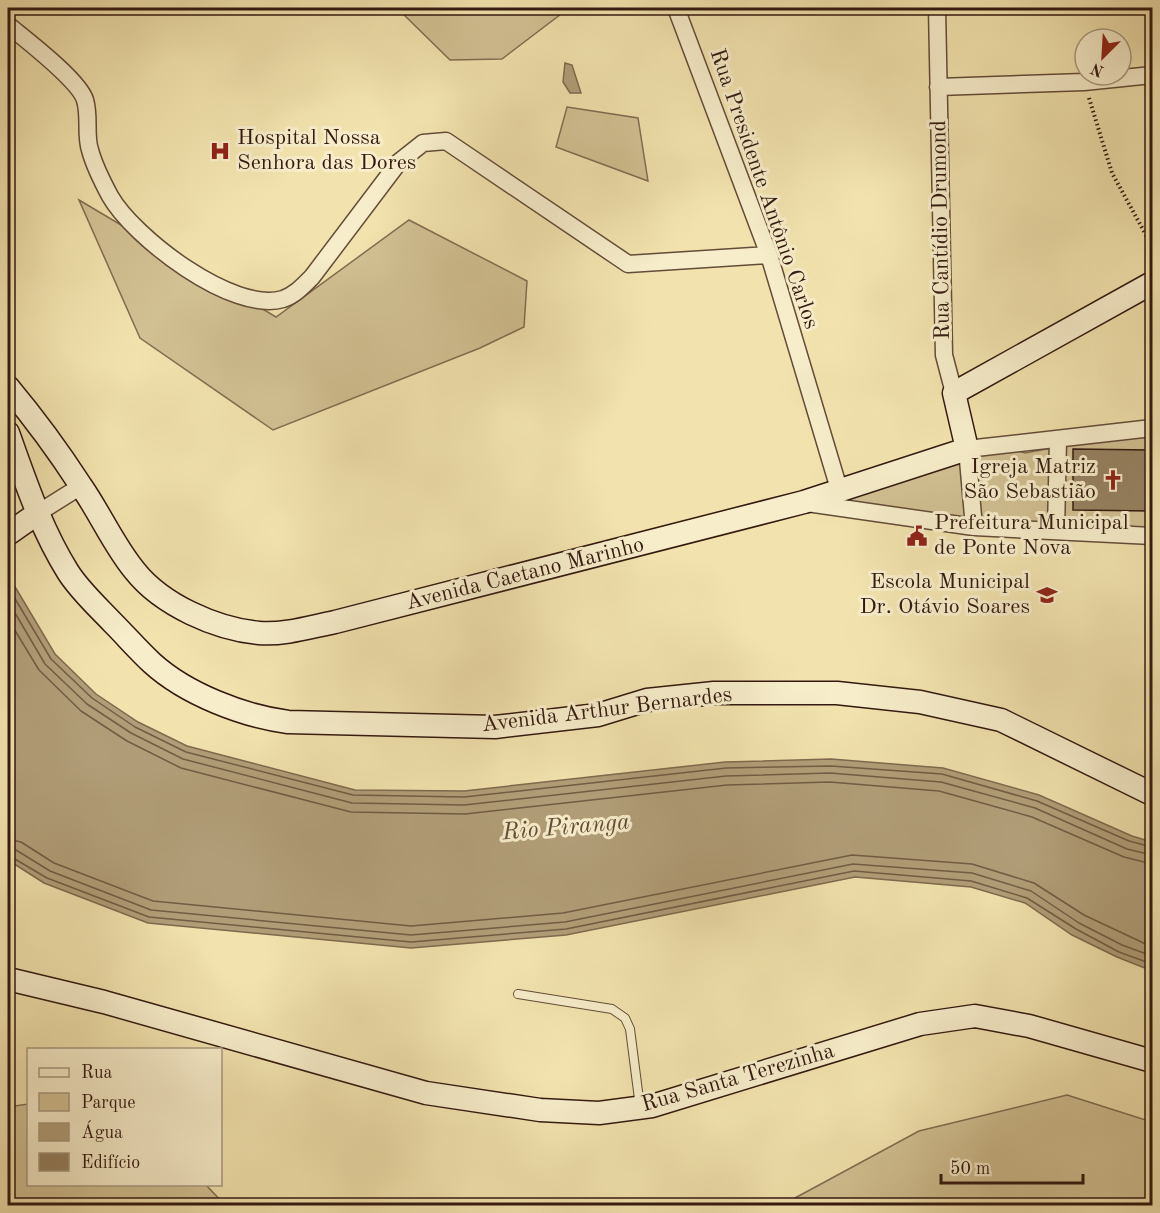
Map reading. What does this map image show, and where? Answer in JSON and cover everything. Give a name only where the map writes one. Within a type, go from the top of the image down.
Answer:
[{"type":"street","name":"Rua Presidente Antônio Carlos","points":[[676,8],[769,255],[839,489]]},
{"type":"street","name":"Rua Cantídio Drumond","points":[[937,8],[944,355],[967,449]]},
{"type":"street","points":[[8,25],[55,64],[85,99],[89,150],[110,197],[124,216],[142,236],[202,278],[223,290],[244,297],[281,299],[297,292],[312,278],[399,162],[423,143],[446,141],[628,264],[769,255]]},
{"type":"street","points":[[1133,77],[1152,75]]},
{"type":"street","points":[[938,87],[1073,82]]},
{"type":"street","points":[[954,393],[1152,284]]},
{"type":"street","name":"Avenida Caetano Marinho","points":[[8,387],[81,486],[135,571],[164,596],[220,624],[240,630],[274,633],[347,619],[804,502],[974,527],[1152,536]]},
{"type":"street","points":[[804,502],[967,449],[1152,428]]},
{"type":"street","name":"Avenida Arthur Bernardes","points":[[8,433],[38,513],[69,573],[95,605],[153,664],[207,699],[258,718],[288,722],[495,727],[598,715],[647,700],[714,693],[837,693],[920,702],[1001,720],[1152,794]]},
{"type":"street","points":[[1056,530],[1058,440]]},
{"type":"street","points":[[967,449],[974,527]]},
{"type":"street","points":[[8,534],[81,486]]},
{"type":"street","name":"Rua Santa Terezinha","points":[[8,979],[104,1002],[426,1093],[540,1110],[599,1113],[640,1108],[920,1024],[975,1016],[1029,1026],[1152,1061]]},
{"type":"lane","points":[[518,994],[612,1010],[625,1018],[630,1029],[640,1108]]},
{"type":"path","points":[[1086,87],[1112,173],[1152,246]]},
{"type":"green space","points":[[397,8],[558,8],[561,14],[502,59],[450,60]]},
{"type":"green space","points":[[567,107],[638,118],[648,181],[556,147]]},
{"type":"green space","points":[[79,200],[276,317],[409,220],[527,281],[524,327],[480,348],[273,430],[140,338]]},
{"type":"green space","points":[[1152,430],[1152,536],[804,502],[967,449],[1015,450],[1025,453]]},
{"type":"green space","points":[[1067,1095],[1152,1122],[1152,1205],[782,1205],[919,1131]]},
{"type":"green space","points":[[27,1104],[27,1186],[207,1186],[225,1205],[8,1205],[8,1107]]},
{"type":"water","points":[[565,63],[572,65],[581,93],[570,93],[563,82]]},
{"type":"water","name":"Rio Piranga","points":[[8,575],[55,654],[96,694],[138,722],[187,746],[355,790],[464,791],[725,762],[831,759],[943,768],[1039,795],[1132,836],[1152,842],[1152,971],[1072,935],[1025,903],[971,887],[855,877],[566,935],[411,948],[148,923],[44,883],[8,860]]},
{"type":"building","name":"Igreja Matriz São Sebastião","points":[[1073,449],[1152,450],[1152,511],[1073,510]]},
{"type":"place","name":"Hospital Nossa Senhora das Dores","points":[[220,151]]},
{"type":"place","name":"Igreja Matriz São Sebastião","points":[[1113,480]]},
{"type":"place","name":"Prefeitura Municipal de Ponte Nova","points":[[917,536]]},
{"type":"place","name":"Escola Municipal Dr. Otávio Soares","points":[[1047,595]]}]
